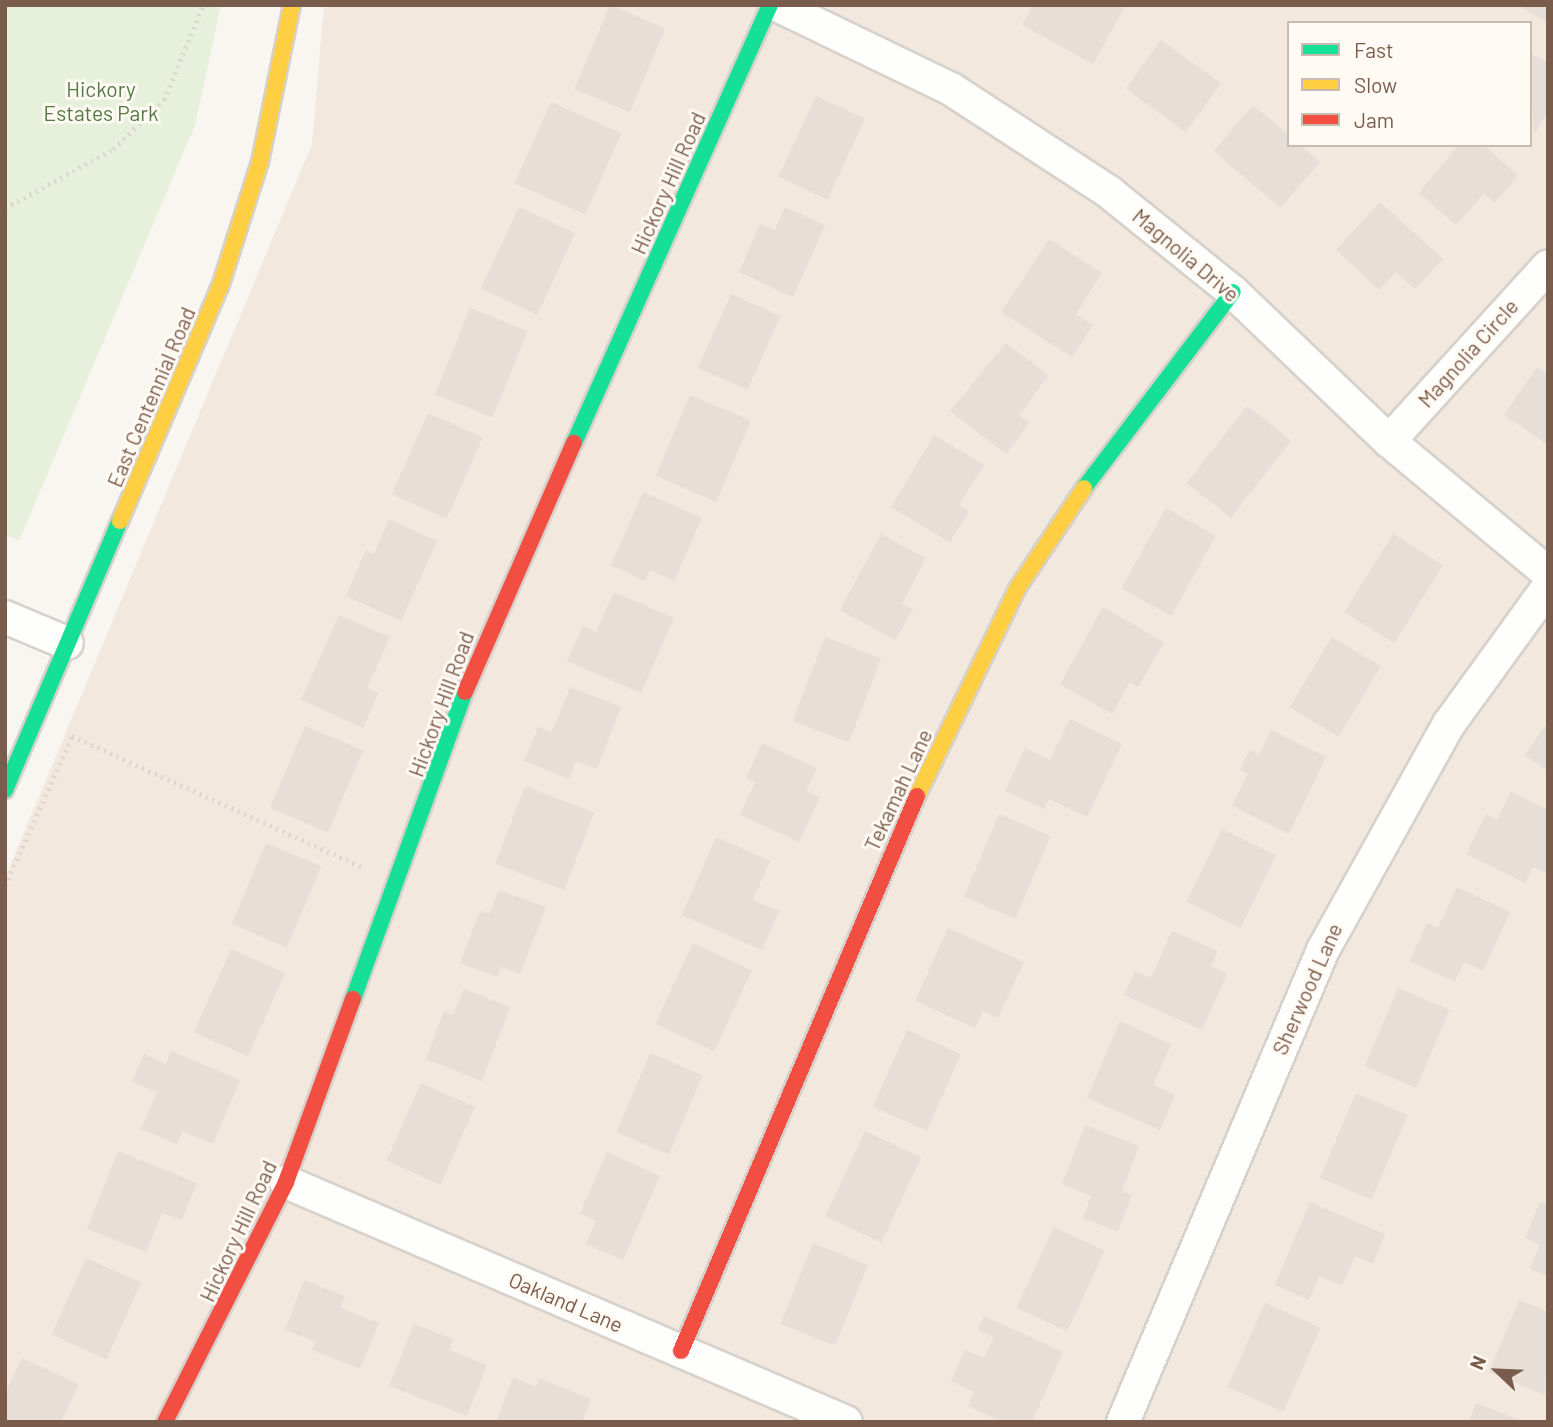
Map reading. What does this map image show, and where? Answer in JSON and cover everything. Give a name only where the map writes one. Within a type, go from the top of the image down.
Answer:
[{"type":"street","name":"East Centennial Road","points":[[5,790],[220,287],[260,162],[292,5]]},
{"type":"street","name":"Hickory Hill Road","points":[[164,1422],[286,1182],[475,665],[770,5]]},
{"type":"street","name":"Magnolia Drive","points":[[777,5],[951,89],[1109,192],[1233,292],[1389,441],[1548,573]]},
{"type":"street","name":"Magnolia Circle","points":[[1389,441],[1548,265]]},
{"type":"street","name":"Tekamah Lane","points":[[681,1351],[909,813],[1017,589],[1112,445],[1233,292]]},
{"type":"street","name":"Sherwood Lane","points":[[1123,1422],[1323,950],[1449,723],[1548,587]]},
{"type":"street","points":[[5,617],[67,643]]},
{"type":"street","name":"Oakland Lane","points":[[286,1182],[846,1422]]},
{"type":"path","points":[[5,208],[113,149],[164,100],[203,5]]},
{"type":"path","points":[[5,886],[72,736],[376,873]]},
{"type":"shaded area","points":[[324,5],[1548,5],[1548,1422],[5,1422],[5,878],[312,144]]},
{"type":"green space","name":"Hickory Estates Park","points":[[5,5],[221,5],[195,125],[19,541],[5,535]]},
{"type":"building","points":[[610,5],[665,28],[630,112],[574,89]]},
{"type":"building","points":[[1033,5],[1126,5],[1093,64],[1022,25]]},
{"type":"building","points":[[1517,5],[1548,5],[1548,23]]},
{"type":"building","points":[[1161,40],[1221,83],[1186,132],[1126,89]]},
{"type":"building","points":[[1532,54],[1548,63],[1548,111],[1534,135]]},
{"type":"building","points":[[816,96],[865,119],[827,199],[778,177]]},
{"type":"building","points":[[551,102],[621,133],[585,215],[515,183]]},
{"type":"building","points":[[1253,105],[1287,133],[1287,147],[1302,147],[1320,162],[1280,208],[1214,151]]},
{"type":"building","points":[[1457,147],[1485,147],[1518,175],[1495,203],[1484,193],[1456,225],[1419,193]]},
{"type":"building","points":[[1380,202],[1443,259],[1415,289],[1396,272],[1379,290],[1336,250]]},
{"type":"building","points":[[519,207],[575,233],[537,315],[481,289]]},
{"type":"building","points":[[785,207],[825,225],[793,297],[739,272],[760,224],[775,230]]},
{"type":"building","points":[[1049,239],[1102,273],[1076,314],[1093,325],[1072,357],[1001,312]]},
{"type":"building","points":[[731,294],[780,316],[747,390],[698,368]]},
{"type":"building","points":[[470,308],[527,331],[493,417],[435,394]]},
{"type":"building","points":[[1006,343],[1049,375],[1019,415],[1029,423],[1006,454],[950,411]]},
{"type":"building","points":[[1537,367],[1548,375],[1548,445],[1504,415]]},
{"type":"building","points":[[690,395],[751,421],[716,502],[656,476]]},
{"type":"building","points":[[1247,406],[1291,440],[1231,518],[1187,483]]},
{"type":"building","points":[[428,413],[483,437],[447,519],[392,494]]},
{"type":"building","points":[[934,435],[984,465],[959,505],[969,511],[950,542],[891,507]]},
{"type":"building","points":[[643,492],[702,518],[674,581],[650,570],[645,581],[611,565]]},
{"type":"building","points":[[1166,508],[1216,536],[1171,616],[1121,588]]},
{"type":"building","points":[[389,519],[437,541],[401,621],[346,596],[366,550],[374,554]]},
{"type":"building","points":[[881,534],[926,558],[902,604],[913,609],[895,640],[840,610]]},
{"type":"building","points":[[1393,534],[1443,565],[1394,643],[1344,612]]},
{"type":"building","points":[[614,592],[674,618],[641,693],[567,661],[583,626],[596,632]]},
{"type":"building","points":[[1103,607],[1164,642],[1138,687],[1130,682],[1112,714],[1060,684]]},
{"type":"building","points":[[339,615],[390,637],[367,688],[378,693],[363,728],[301,700]]},
{"type":"building","points":[[825,637],[881,659],[849,743],[793,721]]},
{"type":"building","points":[[1332,637],[1381,666],[1339,737],[1290,707]]},
{"type":"building","points":[[570,687],[621,707],[597,769],[576,761],[569,779],[524,761],[538,727],[552,732]]},
{"type":"building","points":[[1070,719],[1122,744],[1087,817],[1049,799],[1044,809],[1005,791],[1025,748],[1050,760]]},
{"type":"building","points":[[1548,722],[1548,771],[1525,755]]},
{"type":"building","points":[[305,726],[363,751],[328,833],[270,808]]},
{"type":"building","points":[[1271,730],[1326,757],[1289,834],[1232,806],[1248,774],[1240,770],[1249,750],[1259,755]]},
{"type":"building","points":[[762,743],[817,768],[806,791],[820,797],[799,842],[740,815],[755,782],[746,778]]},
{"type":"building","points":[[525,786],[594,813],[564,890],[495,863]]},
{"type":"building","points":[[1511,792],[1548,810],[1548,874],[1533,867],[1525,883],[1466,854],[1486,814],[1497,820]]},
{"type":"building","points":[[999,814],[1051,836],[1015,919],[964,897]]},
{"type":"building","points":[[1222,829],[1276,855],[1240,928],[1186,902]]},
{"type":"building","points":[[716,837],[770,861],[753,900],[779,911],[762,950],[682,915]]},
{"type":"building","points":[[266,843],[321,866],[287,947],[232,924]]},
{"type":"building","points":[[1457,887],[1510,912],[1483,971],[1464,962],[1455,982],[1410,961],[1427,923],[1438,928]]},
{"type":"building","points":[[499,890],[546,907],[520,974],[501,967],[497,977],[460,963],[480,911],[489,914]]},
{"type":"building","points":[[948,928],[1024,962],[998,1018],[983,1011],[975,1028],[915,1001]]},
{"type":"building","points":[[1172,931],[1218,951],[1211,966],[1227,974],[1202,1030],[1124,995],[1135,971],[1151,978]]},
{"type":"building","points":[[693,943],[752,970],[714,1051],[655,1024]]},
{"type":"building","points":[[231,949],[285,973],[248,1056],[194,1032]]},
{"type":"building","points":[[1398,988],[1450,1010],[1416,1088],[1365,1066]]},
{"type":"building","points":[[464,989],[510,1007],[482,1081],[426,1059],[444,1011],[453,1015]]},
{"type":"building","points":[[1120,1021],[1171,1044],[1153,1085],[1175,1095],[1160,1130],[1087,1098]]},
{"type":"building","points":[[907,1030],[961,1054],[927,1131],[873,1107]]},
{"type":"building","points":[[171,1051],[240,1080],[213,1144],[182,1131],[177,1144],[141,1129],[157,1092],[132,1082],[144,1054],[166,1064]]},
{"type":"building","points":[[650,1053],[702,1075],[669,1154],[616,1132]]},
{"type":"building","points":[[421,1083],[475,1107],[440,1185],[386,1161]]},
{"type":"building","points":[[1356,1093],[1408,1115],[1372,1200],[1320,1178]]},
{"type":"building","points":[[1085,1125],[1139,1146],[1122,1191],[1132,1195],[1118,1231],[1083,1218],[1091,1196],[1062,1184]]},
{"type":"building","points":[[865,1131],[921,1157],[881,1242],[825,1216]]},
{"type":"building","points":[[118,1151],[197,1183],[182,1220],[162,1213],[146,1252],[87,1229]]},
{"type":"building","points":[[607,1152],[660,1176],[623,1260],[586,1244],[596,1221],[580,1213]]},
{"type":"building","points":[[1310,1202],[1385,1234],[1373,1264],[1355,1256],[1342,1286],[1319,1276],[1309,1300],[1275,1285]]},
{"type":"building","points":[[1540,1202],[1548,1205],[1548,1276],[1530,1269],[1540,1244],[1525,1238]]},
{"type":"building","points":[[1054,1227],[1105,1251],[1067,1331],[1016,1308]]},
{"type":"building","points":[[813,1243],[868,1265],[835,1346],[780,1324]]},
{"type":"building","points":[[86,1258],[141,1282],[107,1359],[52,1335]]},
{"type":"building","points":[[304,1280],[345,1296],[340,1308],[379,1323],[360,1369],[312,1350],[316,1342],[285,1330]]},
{"type":"building","points":[[1519,1300],[1548,1312],[1545,1395],[1489,1372]]},
{"type":"building","points":[[1265,1303],[1321,1328],[1283,1412],[1228,1387]]},
{"type":"building","points":[[984,1316],[1063,1352],[1032,1422],[1002,1422],[968,1406],[974,1392],[951,1381],[965,1350],[984,1358],[994,1337],[978,1330]]},
{"type":"building","points":[[414,1324],[453,1339],[449,1350],[487,1365],[467,1416],[389,1386]]},
{"type":"building","points":[[22,1358],[79,1384],[61,1422],[5,1422],[5,1393]]},
{"type":"building","points":[[513,1377],[536,1387],[539,1378],[591,1399],[582,1422],[496,1422]]},
{"type":"building","points":[[1476,1403],[1524,1422],[1469,1422]]},
{"type":"traffic: fast","points":[[574,443],[770,5]]},
{"type":"traffic: fast","points":[[1084,488],[1233,292]]},
{"type":"traffic: fast","points":[[5,790],[120,521]]},
{"type":"traffic: fast","points":[[353,999],[465,692]]},
{"type":"traffic: slow","points":[[120,521],[220,287],[260,162],[292,5]]},
{"type":"traffic: slow","points":[[917,796],[1017,589],[1084,488]]},
{"type":"traffic: jam","points":[[465,692],[574,443]]},
{"type":"traffic: jam","points":[[681,1351],[917,796]]},
{"type":"traffic: jam","points":[[165,1422],[286,1182],[353,999]]}]
